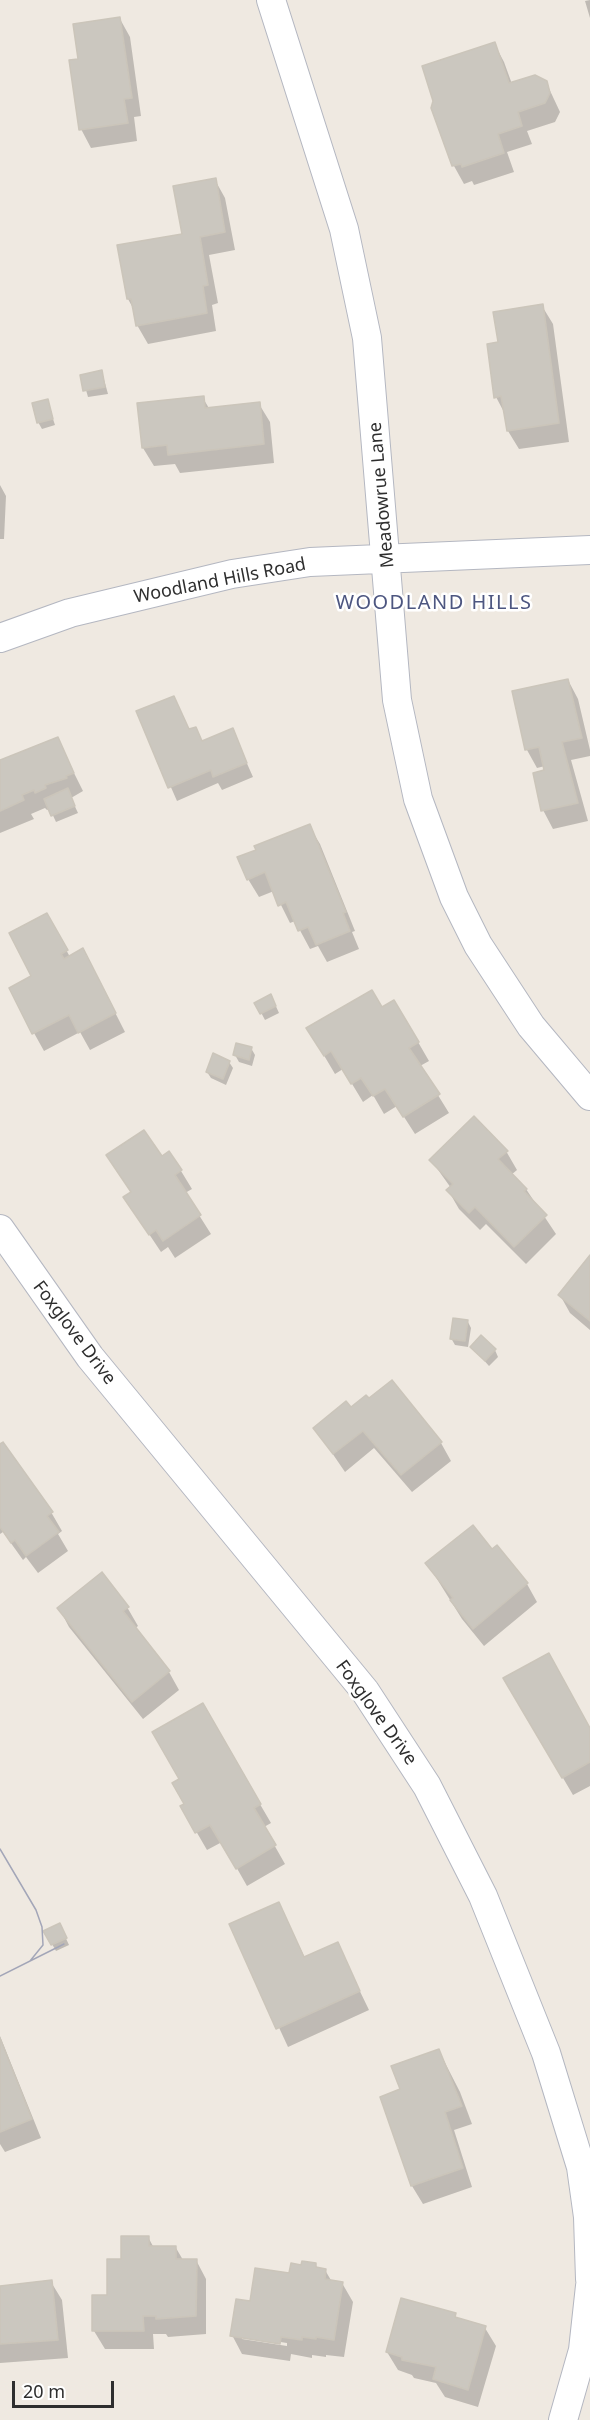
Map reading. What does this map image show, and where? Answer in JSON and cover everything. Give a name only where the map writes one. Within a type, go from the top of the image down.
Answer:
[{"type":"street","name":"Meadowrue Lane","points":[[271,0],[344,229],[355,274],[367,338],[374,403],[396,700],[405,750],[433,848],[454,897],[506,990],[558,1060],[590,1096]]},
{"type":"street","name":"Woodland Hills Road","points":[[0,638],[70,613],[232,574],[310,562],[590,549]]},
{"type":"street","name":"Foxglove Drive","points":[[0,1229],[90,1357],[365,1691],[427,1786],[483,1896],[546,2053],[577,2150],[589,2216],[590,2279]]},
{"type":"street","points":[[564,2420],[583,2350],[590,2286]]},
{"type":"building","points":[[120,17],[132,98],[124,99],[128,123],[79,130],[69,60],[78,59],[73,24]]},
{"type":"building","points":[[495,42],[509,83],[535,75],[547,81],[550,93],[545,103],[518,112],[522,126],[498,134],[504,153],[462,167],[461,164],[452,166],[431,108],[433,101],[422,66]]},
{"type":"building","points":[[216,178],[225,232],[200,237],[208,285],[203,286],[207,313],[136,326],[131,299],[127,299],[117,245],[182,234],[173,186]]},
{"type":"building","points":[[543,304],[559,423],[507,431],[501,396],[494,398],[487,344],[498,342],[493,312]]},
{"type":"building","points":[[102,370],[105,387],[83,391],[80,375]]},
{"type":"building","points":[[204,396],[205,408],[260,402],[264,444],[168,455],[167,445],[142,448],[137,403]]},
{"type":"building","points":[[48,399],[53,419],[37,423],[32,403]]},
{"type":"building","points":[[568,679],[582,738],[562,742],[578,803],[541,811],[533,773],[544,770],[539,747],[525,750],[512,691]]},
{"type":"building","points":[[174,696],[189,729],[196,727],[202,741],[233,728],[247,763],[213,777],[211,770],[168,788],[136,711]]},
{"type":"building","points":[[58,737],[74,773],[66,776],[67,778],[45,785],[46,788],[35,793],[34,790],[22,795],[24,800],[0,811],[0,760]]},
{"type":"building","points":[[68,788],[75,806],[51,816],[44,799]]},
{"type":"building","points":[[310,824],[346,912],[343,913],[350,931],[316,945],[308,927],[298,931],[286,902],[278,906],[265,872],[247,880],[237,857],[256,850],[254,846]]},
{"type":"building","points":[[47,913],[68,950],[61,954],[64,959],[83,948],[116,1013],[78,1033],[69,1015],[32,1034],[9,988],[31,976],[9,933]]},
{"type":"building","points":[[372,990],[382,1007],[394,1000],[419,1042],[409,1048],[440,1094],[403,1117],[385,1089],[373,1096],[361,1078],[351,1084],[331,1051],[324,1056],[306,1028]]},
{"type":"building","points":[[271,994],[276,1006],[260,1014],[254,1003]]},
{"type":"building","points":[[236,1043],[252,1047],[249,1060],[233,1055]]},
{"type":"building","points":[[213,1053],[230,1061],[223,1079],[206,1072]]},
{"type":"building","points":[[474,1116],[508,1151],[498,1159],[527,1189],[524,1191],[547,1215],[514,1247],[475,1207],[469,1213],[446,1190],[453,1184],[429,1160]]},
{"type":"building","points":[[144,1130],[162,1156],[169,1151],[182,1170],[175,1175],[201,1215],[163,1241],[156,1230],[149,1235],[123,1197],[131,1192],[106,1155]]},
{"type":"building","points":[[590,1255],[590,1321],[558,1295]]},
{"type":"building","points":[[453,1318],[468,1320],[465,1341],[450,1339]]},
{"type":"building","points":[[481,1335],[496,1349],[485,1361],[470,1347]]},
{"type":"building","points":[[392,1380],[442,1442],[401,1475],[363,1431],[333,1454],[313,1428],[346,1401],[351,1407],[366,1395],[369,1398]]},
{"type":"building","points":[[3,1442],[53,1512],[47,1516],[59,1532],[26,1556],[15,1540],[11,1543],[0,1527],[0,1444]]},
{"type":"building","points":[[473,1525],[492,1549],[497,1545],[528,1583],[473,1629],[450,1600],[453,1598],[425,1563]]},
{"type":"building","points":[[102,1572],[129,1607],[123,1611],[170,1671],[132,1702],[57,1608]]},
{"type":"building","points":[[549,1653],[590,1728],[590,1762],[562,1778],[503,1678]]},
{"type":"building","points":[[203,1703],[261,1804],[254,1808],[276,1845],[236,1869],[210,1825],[195,1833],[180,1806],[184,1804],[172,1783],[179,1779],[152,1732]]},
{"type":"building","points":[[279,1902],[304,1957],[338,1942],[360,1991],[276,2029],[229,1924]]},
{"type":"building","points":[[60,1923],[67,1938],[51,1945],[43,1931]]},
{"type":"building","points":[[0,2038],[32,2119],[0,2132]]},
{"type":"building","points":[[439,2049],[462,2106],[445,2112],[463,2168],[411,2186],[380,2097],[400,2089],[391,2066]]},
{"type":"building","points":[[121,2236],[149,2236],[149,2246],[176,2246],[176,2259],[197,2259],[196,2316],[156,2319],[156,2316],[143,2316],[144,2331],[92,2331],[92,2295],[107,2295],[107,2259],[121,2259]]},
{"type":"building","points":[[302,2261],[316,2263],[316,2267],[326,2269],[325,2279],[343,2282],[334,2340],[316,2337],[316,2339],[302,2337],[302,2340],[281,2337],[280,2344],[230,2336],[236,2299],[250,2301],[255,2268],[289,2273],[291,2263],[301,2265]]},
{"type":"building","points":[[52,2280],[58,2340],[0,2344],[0,2286]]},
{"type":"building","points":[[401,2298],[456,2313],[455,2317],[486,2326],[468,2390],[433,2379],[436,2367],[402,2360],[402,2357],[386,2352]]},
{"type":"tram line","points":[[0,1849],[36,1910],[42,1927],[43,1945],[30,1961]]},
{"type":"tram line","points":[[0,1976],[64,1944]]},
{"type":"district","name":"WOODLAND HILLS","points":[[434,603]]}]
